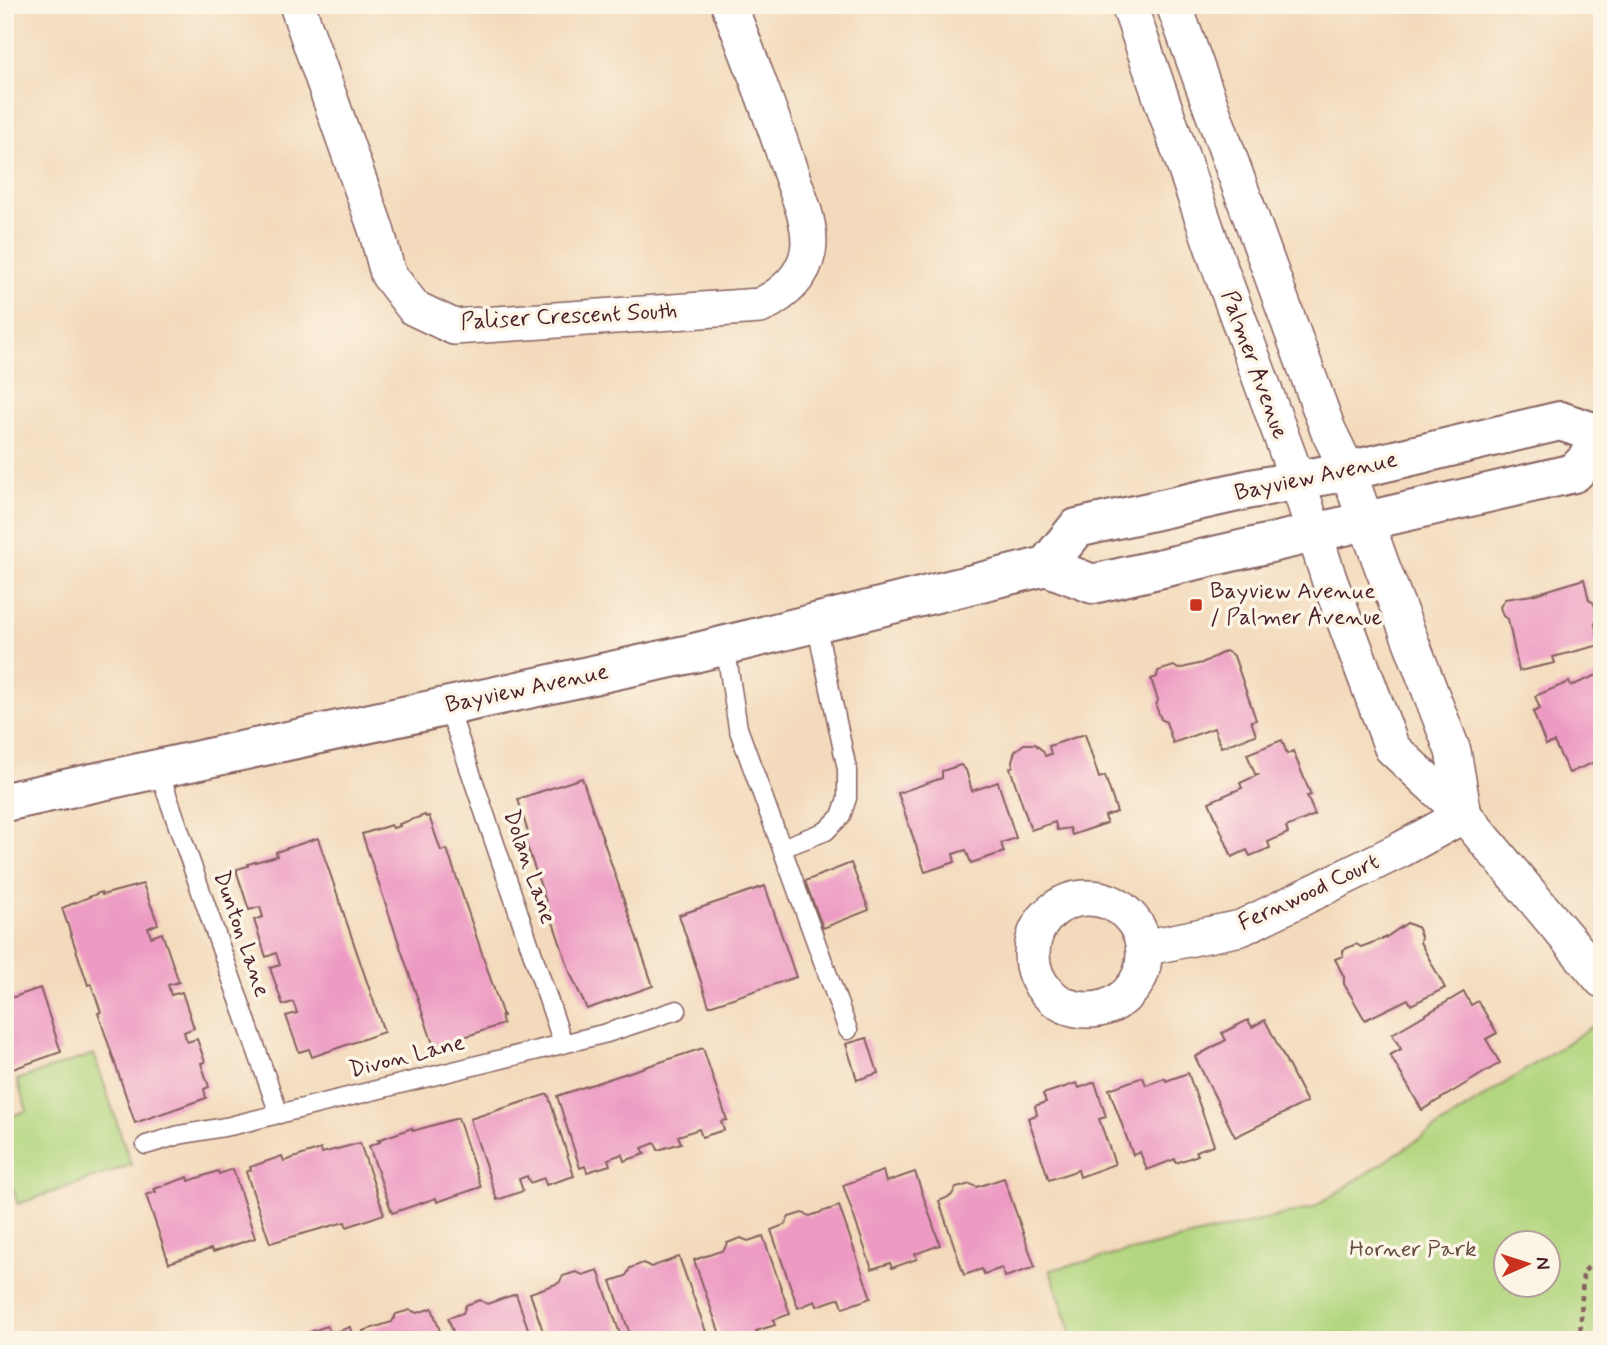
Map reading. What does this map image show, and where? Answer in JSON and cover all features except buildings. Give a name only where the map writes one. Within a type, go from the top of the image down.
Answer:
[{"type":"main road","name":"Bayview Avenue","points":[[5,802],[725,645],[1046,566],[1077,528],[1251,489],[1348,471],[1560,421],[1602,435]]},
{"type":"main road","points":[[1046,566],[1093,584],[1574,473],[1602,445]]},
{"type":"street","name":"Paliser Crescent South","points":[[297,5],[376,229],[388,274],[414,308],[454,327],[760,306],[779,296],[793,281],[808,250],[807,230],[768,106],[729,5]]},
{"type":"street","name":"Palmer Avenue","points":[[1129,5],[1298,482],[1329,579],[1392,748],[1464,815],[1602,981]]},
{"type":"street","name":"Palmer Avenue","points":[[1174,5],[1328,430],[1348,471],[1453,751],[1464,815]]},
{"type":"street","name":"Fernwood Court","points":[[1144,948],[1241,928],[1402,849],[1464,815]]},
{"type":"lane","points":[[782,848],[826,831],[841,816],[847,798],[847,769],[816,623]]},
{"type":"lane","points":[[725,645],[738,727],[848,1030]]},
{"type":"lane","name":"Dolan Lane","points":[[448,706],[563,1043]]},
{"type":"lane","name":"Dunton Lane","points":[[158,769],[279,1114]]},
{"type":"lane","name":"Divon Lane","points":[[146,1145],[607,1033],[677,1010]]},
{"type":"path","points":[[1580,1340],[1583,1272],[1602,1256]]},
{"type":"green space","name":"Horner Park","points":[[1602,1020],[1602,1340],[1074,1340],[1050,1270],[1313,1208]]},
{"type":"green space","points":[[94,1054],[131,1165],[18,1204],[5,1166],[5,1118],[27,1111],[17,1080]]},
{"type":"place","name":"Bayview Avenue / Palmer Avenue","points":[[1196,605]]}]
